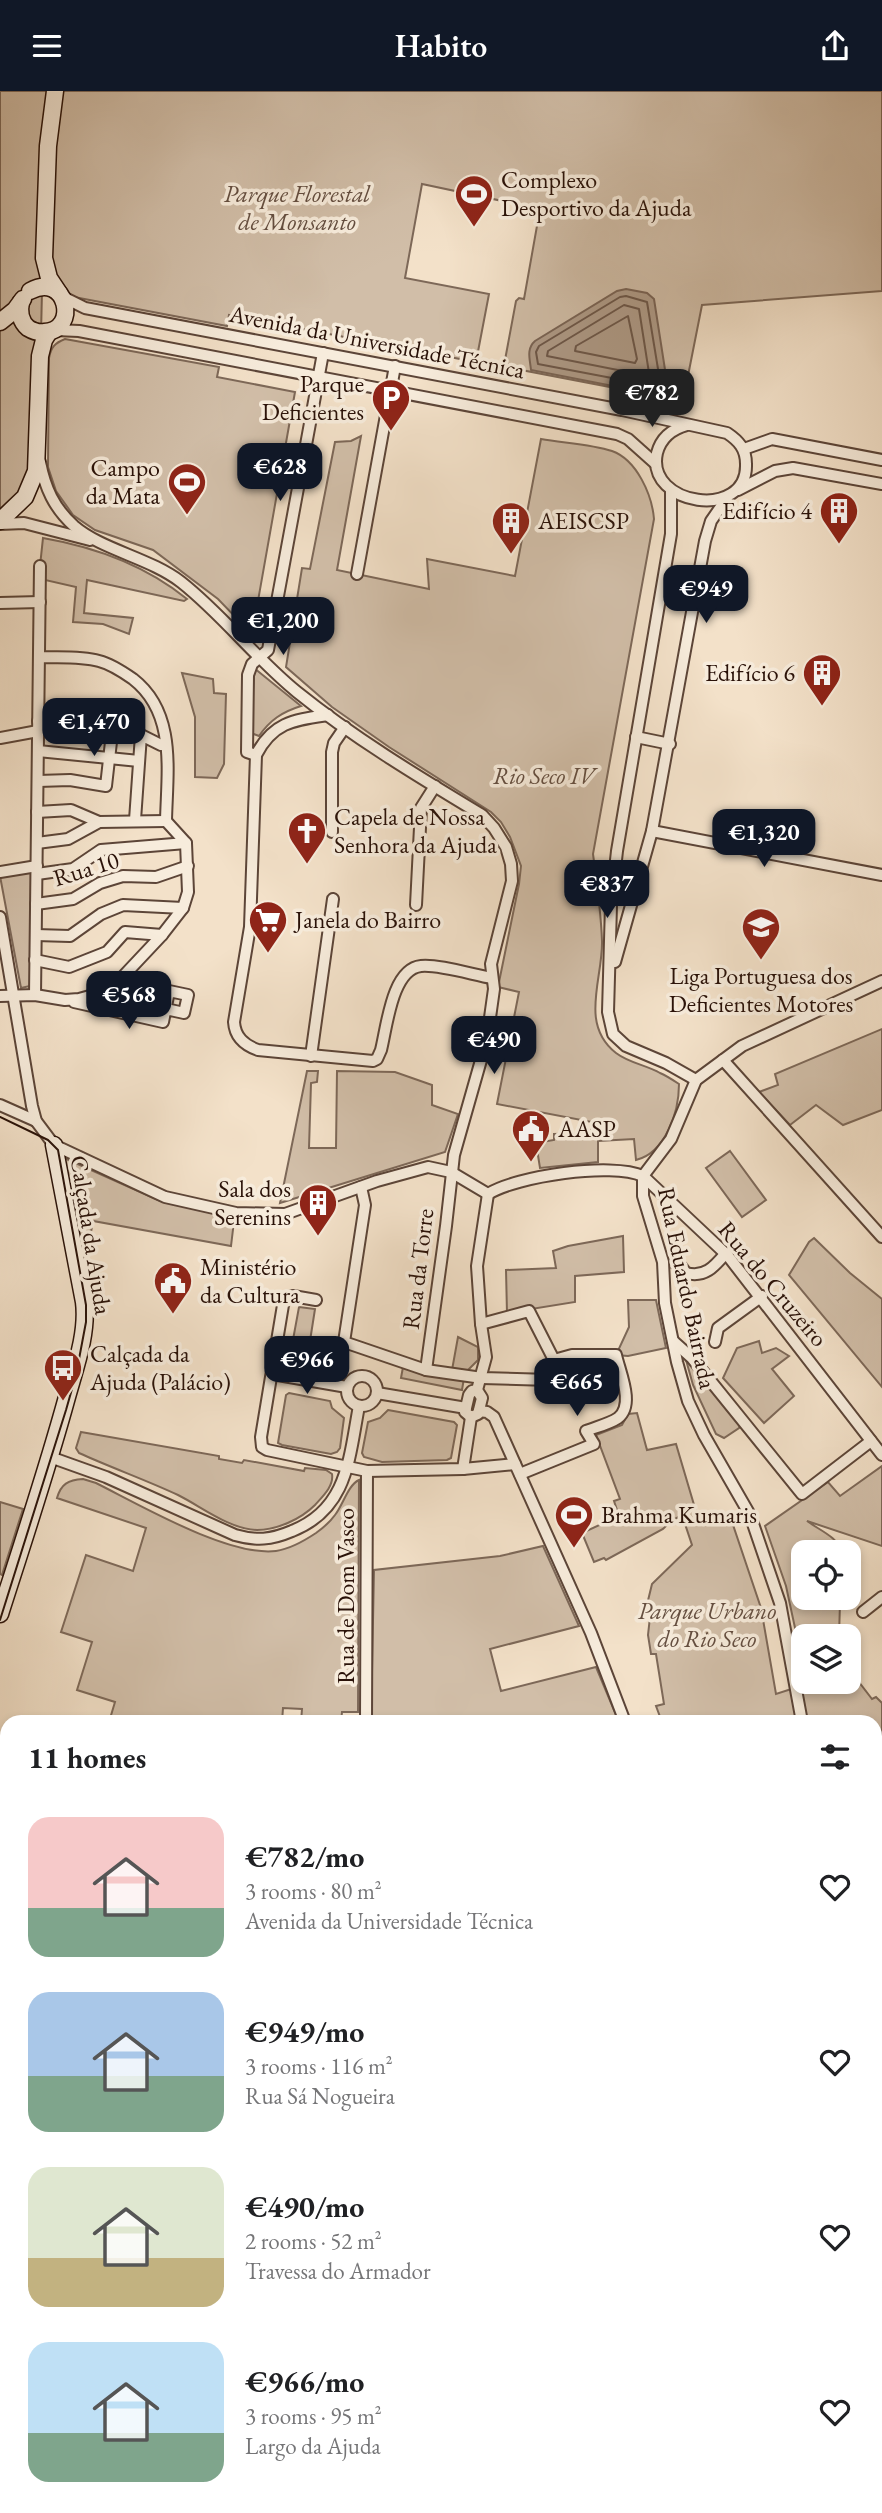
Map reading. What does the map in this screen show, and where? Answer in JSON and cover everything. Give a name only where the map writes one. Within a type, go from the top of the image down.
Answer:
[{"type":"street","points":[[0,322],[25,296],[40,272],[44,255],[48,146],[55,91]]},
{"type":"street","points":[[0,522],[25,497],[36,471],[40,356],[44,339],[65,318],[66,310],[60,294],[49,278],[44,255]]},
{"type":"street","points":[[25,296],[42,287],[60,294]]},
{"type":"street","name":"Avenida da Universidade Técnica","points":[[60,294],[85,308],[622,410],[687,425]]},
{"type":"street","points":[[25,296],[21,316],[24,323],[35,331],[52,331]]},
{"type":"street","name":"Avenida da Universidade Técnica","points":[[52,331],[79,331],[617,434],[628,439],[656,464]]},
{"type":"street","points":[[256,755],[247,752],[249,671],[268,650],[323,353]]},
{"type":"street","points":[[357,574],[395,366]]},
{"type":"street","points":[[727,498],[714,501],[679,495],[671,491],[660,478],[656,464],[659,447],[677,427],[687,425],[727,433],[737,440],[744,449],[746,471],[738,489]]},
{"type":"street","points":[[744,449],[772,439],[882,460]]},
{"type":"street","points":[[38,455],[47,492],[58,510],[76,528],[107,544]]},
{"type":"street","points":[[611,976],[652,831],[705,541],[711,521],[727,498],[738,489],[775,471],[793,468],[882,484]]},
{"type":"street","points":[[671,491],[671,534],[612,897],[608,1012],[613,1034],[626,1046],[666,1063],[696,1080]]},
{"type":"street","points":[[0,522],[24,523],[107,544]]},
{"type":"street","name":"Rua da Torre","points":[[107,544],[143,560],[179,581],[296,691],[345,727],[482,815],[501,837],[509,857],[512,881],[492,959],[494,989],[487,1039],[454,1155],[426,1370]]},
{"type":"street","points":[[35,995],[40,566]]},
{"type":"street","points":[[0,603],[40,602]]},
{"type":"street","points":[[39,657],[100,661],[125,673],[143,687],[158,707],[167,747],[166,821],[186,842],[188,866],[188,892],[183,908],[162,935],[114,985],[97,994],[65,1000]]},
{"type":"street","points":[[328,715],[302,719],[279,727],[263,741],[256,755],[250,927],[235,1027],[237,1034],[248,1047],[362,1062],[377,1059],[400,980],[413,968],[425,965],[492,978]]},
{"type":"street","points":[[0,738],[38,726],[112,733],[106,786],[70,780],[38,781]]},
{"type":"street","points":[[332,832],[332,752],[334,743],[345,727]]},
{"type":"street","points":[[135,820],[141,735],[161,745]]},
{"type":"street","points":[[636,737],[670,744]]},
{"type":"street","points":[[38,751],[70,752],[139,761]]},
{"type":"street","points":[[416,905],[420,815],[424,801],[435,786]]},
{"type":"street","points":[[37,812],[71,810],[99,822]]},
{"type":"street","points":[[37,843],[68,839],[99,822],[166,821]]},
{"type":"street","points":[[652,831],[882,875]]},
{"type":"street","points":[[0,872],[73,869],[101,850],[186,842]]},
{"type":"street","name":"Rua 10","points":[[36,904],[73,899],[100,883],[123,876],[156,877],[188,866]]},
{"type":"street","points":[[612,897],[617,907],[629,911]]},
{"type":"street","points":[[311,1056],[333,899]]},
{"type":"street","points":[[36,935],[70,936],[101,914],[123,905],[183,908]]},
{"type":"street","points":[[0,916],[36,1121],[54,1145],[165,1197],[236,1213],[285,1214],[422,1168],[451,1172],[488,1194]]},
{"type":"street","points":[[36,960],[69,967],[107,952],[125,932],[162,935]]},
{"type":"street","points":[[488,1194],[498,1188],[554,1175],[587,1171],[633,1172],[643,1176],[671,1139],[696,1080],[742,1046],[882,981]]},
{"type":"street","points":[[0,996],[35,995],[163,1023],[166,1009]]},
{"type":"street","points":[[723,1060],[882,1237]]},
{"type":"street","points":[[0,1105],[36,1121]]},
{"type":"street","name":"Calçada da Ajuda","points":[[0,1614],[50,1457],[77,1360],[85,1314],[54,1145]]},
{"type":"street","name":"Rua do Cruzeiro","points":[[643,1176],[726,1253],[762,1296],[882,1455]]},
{"type":"street","name":"Rua Eduardo Bairrada","points":[[643,1176],[643,1196],[663,1262],[665,1303],[688,1401],[704,1435],[745,1503],[767,1564],[780,1603],[801,1715]]},
{"type":"street","points":[[361,1187],[365,1205],[344,1342],[426,1370],[482,1378],[550,1380],[555,1374],[554,1360],[530,1311],[481,1324]]},
{"type":"street","points":[[463,1469],[472,1412],[470,1392],[477,1390],[486,1357],[477,1265],[488,1194]]},
{"type":"street","points":[[675,1263],[678,1262],[686,1273],[696,1276],[706,1273],[726,1253]]},
{"type":"street","points":[[316,1300],[293,1296],[286,1298],[283,1305],[261,1437],[262,1447],[275,1453],[368,1471],[517,1469],[594,1444],[586,1431],[616,1420],[625,1411],[626,1402],[616,1355],[572,1355],[554,1360]]},
{"type":"street","points":[[715,1342],[719,1328],[762,1296]]},
{"type":"street","points":[[673,1341],[709,1379],[802,1495],[871,1441]]},
{"type":"street","points":[[272,1374],[347,1387]]},
{"type":"street","points":[[362,1375],[375,1383],[377,1392],[371,1403],[359,1406],[348,1397],[347,1387],[352,1379],[362,1375]]},
{"type":"street","points":[[377,1392],[472,1412],[487,1412],[494,1417],[591,1633],[622,1715]]},
{"type":"street","points":[[50,1457],[106,1477],[216,1528],[252,1540],[267,1540],[315,1520],[327,1510],[348,1466],[359,1406]]},
{"type":"street","name":"Rua de Dom Vasco","points":[[366,1715],[368,1471]]},
{"type":"street","points":[[863,1612],[882,1597]]},
{"type":"green space","name":"Parque Florestal de Monsanto","points":[[0,91],[882,91],[882,291],[702,305],[683,401],[511,368],[505,360],[516,301],[519,298],[524,299],[540,209],[422,184],[405,278],[489,294],[476,362],[229,315],[227,326],[42,291],[38,465],[0,519]]},
{"type":"green space","points":[[65,339],[219,367],[217,377],[295,392],[253,629],[243,625],[218,599],[153,550],[95,530],[73,515],[56,491],[48,467],[49,358],[54,346]]},
{"type":"green space","name":"Rio Seco IV","points":[[361,436],[337,570],[429,589],[427,559],[515,576],[541,439],[612,451],[629,462],[646,489],[654,519],[593,854],[602,941],[596,1000],[598,1029],[616,1053],[679,1084],[673,1119],[662,1141],[646,1156],[636,1160],[634,1139],[598,1141],[598,1162],[540,1168],[536,1143],[554,1140],[554,1134],[591,1133],[592,1122],[497,1104],[519,992],[498,987],[521,866],[501,822],[491,812],[332,707],[286,667],[302,568],[310,569],[335,442],[351,441]]},
{"type":"green space","points":[[43,538],[119,559],[154,576],[187,599],[184,601],[87,580],[84,613],[133,618],[129,634],[103,624],[73,622],[76,587],[45,580],[40,566]]},
{"type":"green space","points":[[254,668],[301,706],[277,717],[259,736],[251,733]]},
{"type":"green space","points":[[182,673],[213,679],[214,693],[226,694],[224,764],[217,778],[195,777],[195,717]]},
{"type":"green space","points":[[32,871],[30,986],[21,988],[0,876]]},
{"type":"green space","points":[[882,1029],[882,1110],[843,1125],[816,1105],[790,1125],[759,1092],[778,1085],[775,1074]]},
{"type":"green space","points":[[307,1071],[318,1071],[317,1082],[311,1083],[309,1148],[336,1148],[337,1071],[395,1072],[432,1085],[432,1105],[458,1114],[445,1152],[280,1203]]},
{"type":"green space","points":[[730,1151],[766,1200],[742,1217],[706,1168]]},
{"type":"green space","points":[[62,1157],[158,1200],[229,1217],[234,1221],[231,1246],[93,1221],[88,1249],[79,1248]]},
{"type":"green space","points":[[623,1236],[624,1272],[575,1276],[575,1302],[507,1313],[506,1270],[556,1268],[553,1251]]},
{"type":"green space","points":[[814,1238],[882,1299],[882,1387],[789,1275]]},
{"type":"green space","points":[[628,1300],[656,1300],[666,1348],[628,1356],[616,1355],[629,1327]]},
{"type":"green space","points":[[299,1307],[315,1309],[310,1341],[340,1345],[334,1367],[292,1359],[290,1356]]},
{"type":"green space","points":[[458,1337],[478,1347],[478,1360],[467,1371],[452,1370]]},
{"type":"green space","points":[[759,1341],[762,1353],[776,1348],[789,1356],[772,1369],[794,1396],[764,1423],[723,1378],[737,1348]]},
{"type":"green space","points":[[692,1358],[743,1419],[739,1428],[724,1438],[716,1434],[693,1385],[686,1360]]},
{"type":"green space","points":[[403,1367],[464,1378],[462,1390],[401,1378]]},
{"type":"green space","points":[[289,1393],[330,1401],[332,1408],[344,1418],[340,1448],[337,1452],[331,1454],[278,1443],[286,1395]]},
{"type":"green space","points":[[388,1410],[454,1422],[457,1425],[451,1458],[382,1462],[364,1457],[362,1453],[368,1422],[380,1418]]},
{"type":"green space","name":"Parque Urbano do Rio Seco","points":[[637,1413],[647,1450],[676,1444],[700,1525],[730,1516],[761,1608],[776,1694],[791,1689],[791,1694],[861,1694],[861,1685],[872,1699],[876,1697],[882,1703],[882,1715],[659,1715],[656,1706],[664,1704],[656,1654],[651,1654],[648,1635],[650,1617],[644,1617],[652,1584],[692,1545],[682,1515],[663,1529],[606,1560],[604,1558],[594,1562],[582,1533],[619,1516],[614,1501],[620,1499],[596,1435],[622,1425],[628,1414]]},
{"type":"green space","points":[[81,1432],[219,1456],[219,1459],[242,1463],[244,1460],[304,1471],[305,1468],[326,1470],[332,1474],[332,1478],[330,1487],[321,1498],[296,1519],[273,1528],[247,1529],[226,1522],[178,1495],[79,1453],[76,1448]]},
{"type":"green space","points":[[882,1466],[882,1546],[807,1521],[834,1540],[791,1540],[791,1609],[786,1586],[765,1526],[828,1482],[840,1496]]},
{"type":"green space","points":[[83,1479],[96,1483],[210,1538],[257,1551],[276,1551],[297,1544],[324,1527],[359,1480],[358,1712],[342,1712],[342,1715],[302,1715],[302,1709],[283,1708],[282,1715],[111,1715],[115,1702],[77,1690],[92,1642],[61,1632],[86,1555],[133,1571],[146,1528],[57,1498],[61,1489],[73,1480]]},
{"type":"green space","points":[[0,1502],[23,1509],[2,1575],[0,1574]]},
{"type":"green space","points":[[543,1546],[579,1626],[490,1649],[501,1691],[596,1667],[616,1715],[371,1715],[374,1570],[500,1556]]},
{"type":"green space","points":[[791,1610],[840,1610],[839,1624],[794,1624]]},
{"type":"water","points":[[626,289],[647,293],[654,299],[666,376],[659,395],[531,370],[529,358],[535,341],[617,291]]},
{"type":"tram line","points":[[0,1117],[48,1140],[58,1150],[86,1305],[86,1322],[76,1375],[0,1620]]},
{"type":"place","name":"Complexo Desportivo da Ajuda","points":[[474,228]]},
{"type":"place","name":"Parque Deficientes","points":[[391,432]]},
{"type":"place","name":"Campo da Mata","points":[[187,516]]},
{"type":"place","name":"Edifício 4","points":[[839,545]]},
{"type":"place","name":"AEISCSP","points":[[511,555]]},
{"type":"place","name":"Edifício 6","points":[[822,707]]},
{"type":"place","name":"Capela de Nossa Senhora da Ajuda","points":[[307,865]]},
{"type":"place","name":"Janela do Bairro","points":[[268,954]]},
{"type":"place","name":"Liga Portuguesa dos Deficientes Motores","points":[[761,961]]},
{"type":"place","name":"AASP","points":[[531,1163]]},
{"type":"place","name":"Sala dos Serenins","points":[[318,1237]]},
{"type":"place","name":"Ministério da Cultura","points":[[173,1315]]},
{"type":"place","name":"Calçada da Ajuda (Palácio)","points":[[63,1402]]},
{"type":"place","name":"Brahma Kumaris","points":[[574,1549]]}]
